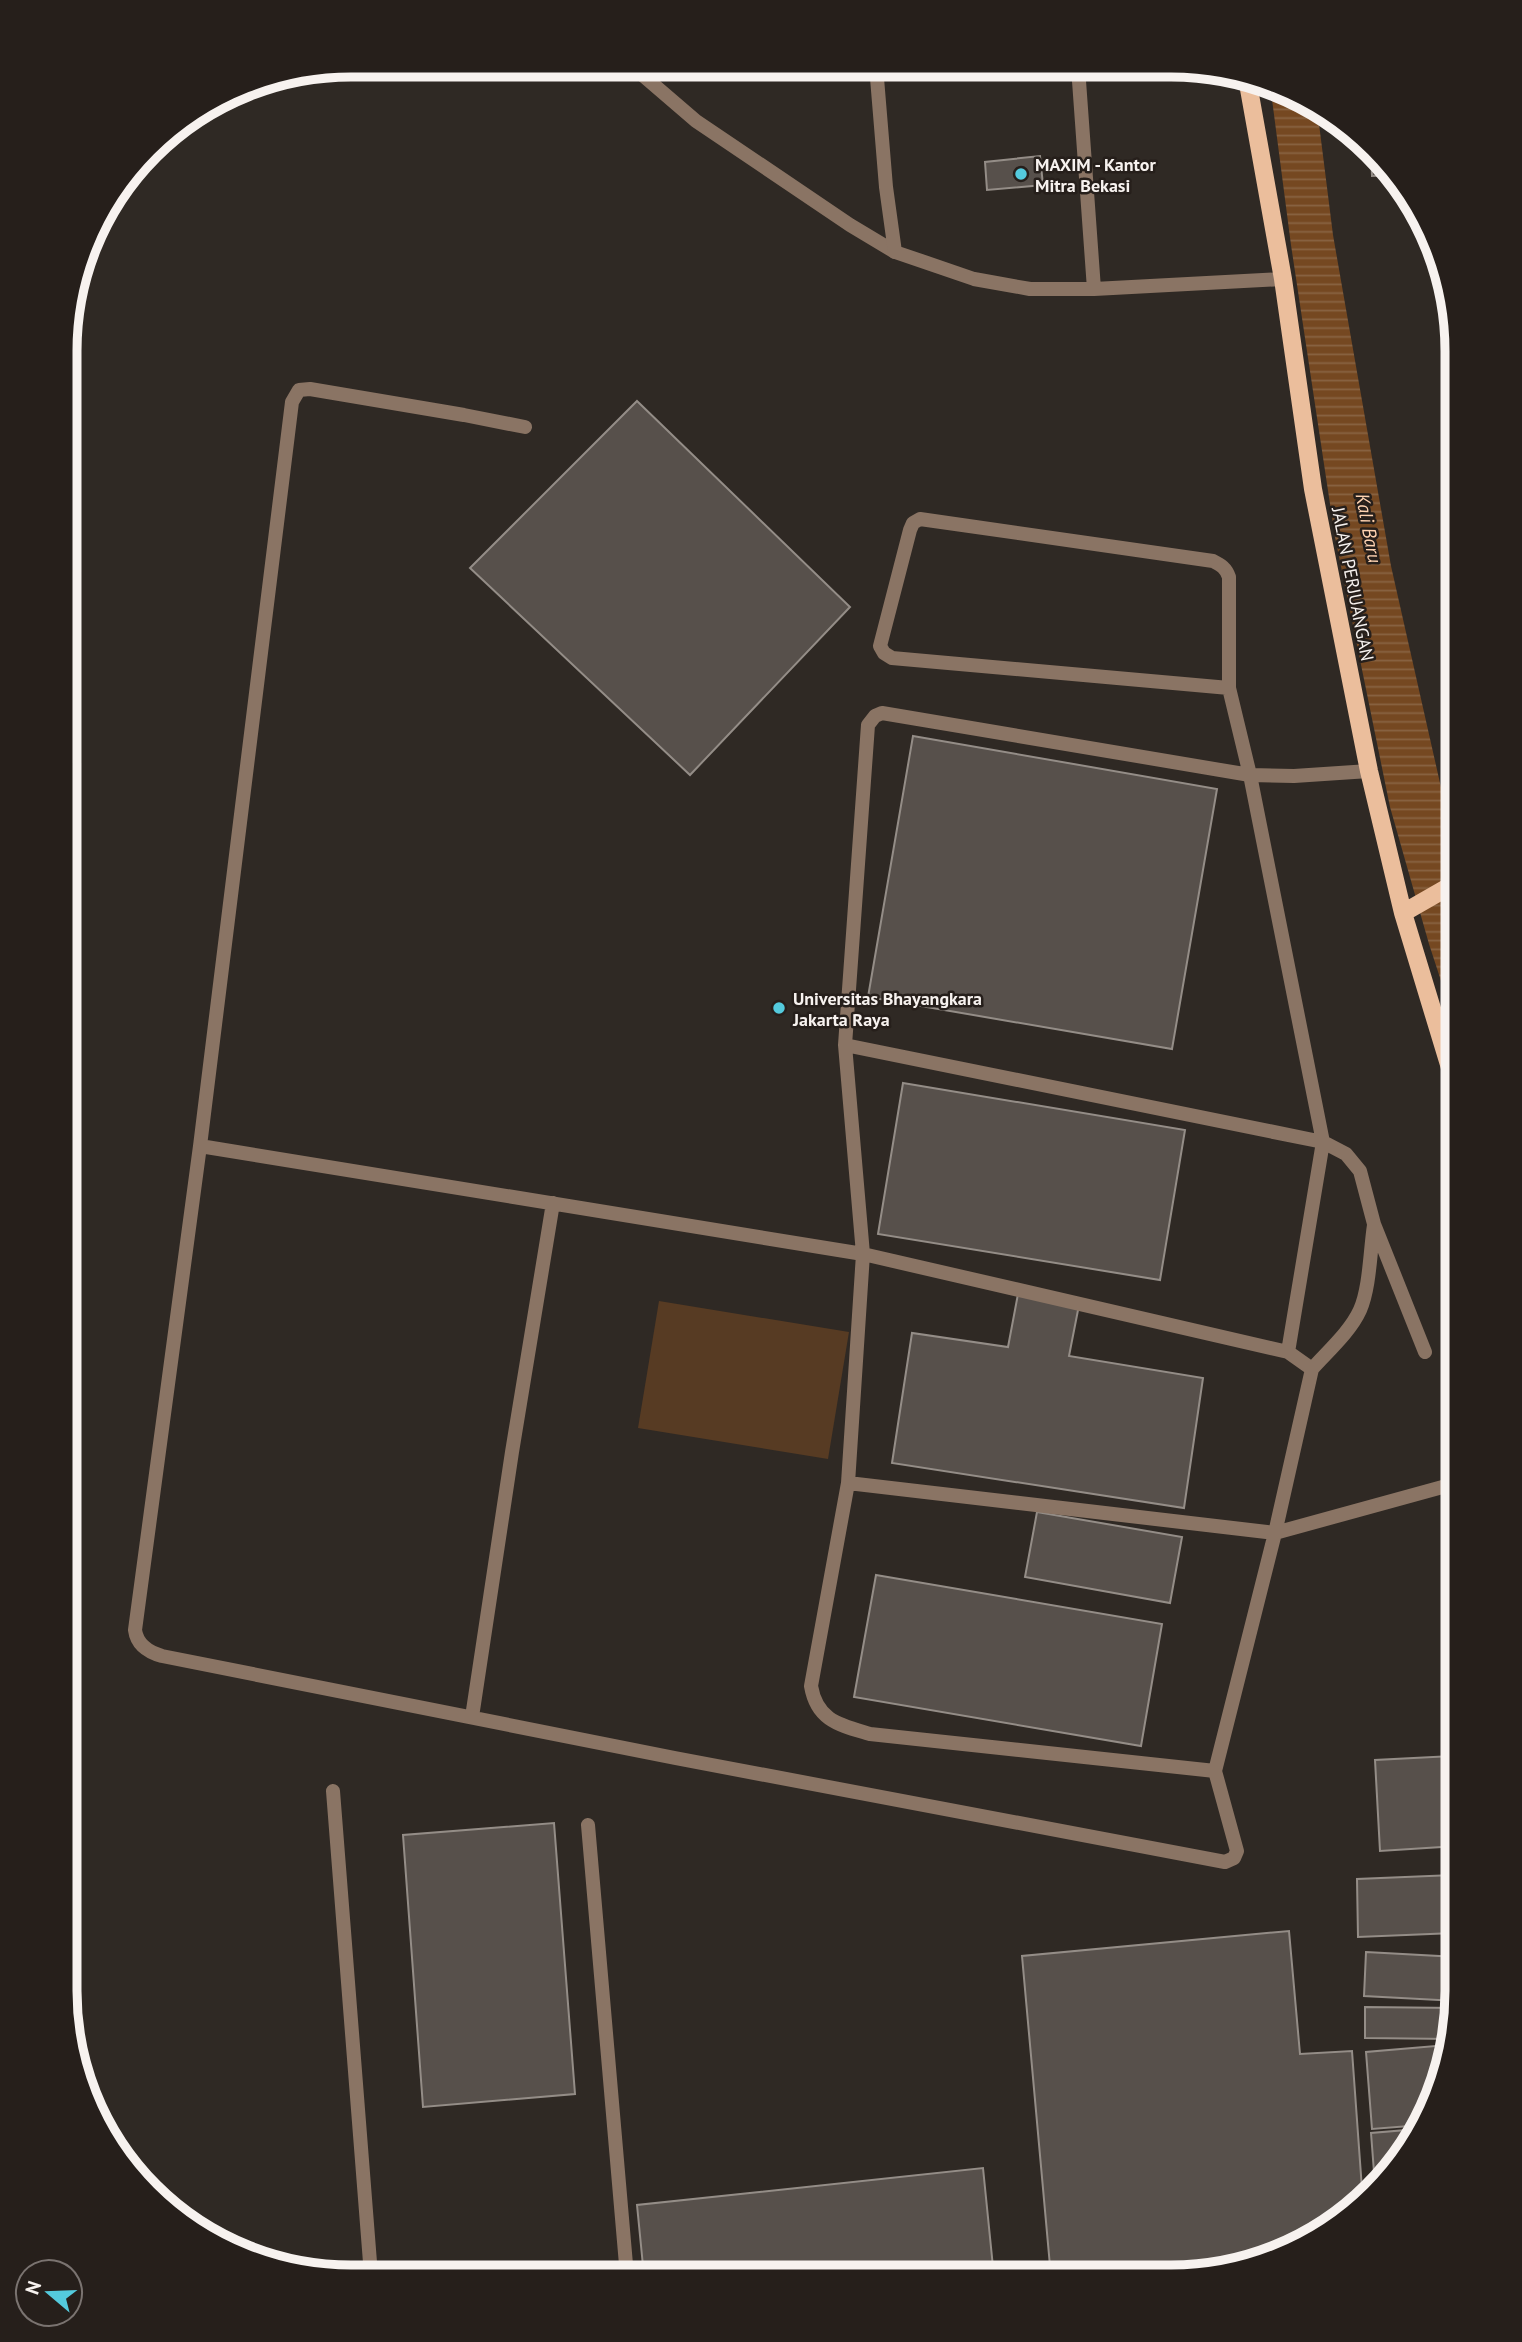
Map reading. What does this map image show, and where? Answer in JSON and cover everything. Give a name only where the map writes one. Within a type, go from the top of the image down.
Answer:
[{"type":"main road","name":"JALAN PERJUANGAN","points":[[1249,88],[1283,279],[1313,489],[1369,771],[1445,1046]]},
{"type":"main road","points":[[1409,909],[1445,888]]},
{"type":"street","points":[[645,77],[696,121],[850,225],[895,252],[974,279],[1030,289],[1094,289],[1283,279]]},
{"type":"street","points":[[877,77],[886,187],[895,252]]},
{"type":"street","points":[[1079,77],[1094,289]]},
{"type":"street","points":[[525,428],[310,389],[299,390],[292,402],[200,1146],[135,1630],[136,1639],[148,1651],[162,1656],[675,1758],[1228,1862],[1236,1856],[1237,1851],[1215,1771],[1275,1533],[1312,1369],[1360,1310],[1374,1224]]},
{"type":"street","points":[[1229,688],[892,658],[884,653],[880,646],[913,523],[920,519],[1213,561],[1227,570],[1229,688],[1250,775],[1323,1142],[1288,1352]]},
{"type":"street","points":[[1215,1771],[870,1734],[846,1727],[822,1713],[814,1700],[811,1686],[848,1483],[863,1255],[845,1045],[868,725],[875,716],[883,713],[1250,775],[1294,776],[1369,771]]},
{"type":"street","points":[[845,1045],[1323,1142],[1346,1154],[1360,1171],[1374,1224],[1425,1352]]},
{"type":"street","points":[[200,1146],[863,1255],[1288,1352],[1312,1369]]},
{"type":"street","points":[[472,1717],[553,1203]]},
{"type":"street","points":[[848,1483],[1275,1533],[1445,1486]]},
{"type":"street","points":[[333,1791],[371,2265]]},
{"type":"street","points":[[589,1825],[626,2265]]},
{"type":"shaded area","points":[[659,1301],[849,1332],[828,1459],[638,1428]]},
{"type":"water","name":"Kali Baru","points":[[1272,96],[1319,120],[1333,235],[1391,566],[1445,805],[1445,993],[1390,807],[1335,537]]},
{"type":"building","points":[[1040,156],[1043,185],[987,190],[985,162]]},
{"type":"building","points":[[1372,164],[1381,176],[1372,176]]},
{"type":"building","points":[[637,401],[850,607],[690,775],[470,568]]},
{"type":"building","points":[[913,736],[1217,789],[1172,1049],[868,997]]},
{"type":"building","points":[[903,1083],[1185,1130],[1160,1280],[878,1234]]},
{"type":"building","points":[[1018,1294],[1079,1305],[1069,1356],[1203,1378],[1184,1508],[892,1463],[912,1333],[1008,1347]]},
{"type":"building","points":[[1037,1512],[1182,1537],[1170,1603],[1025,1577]]},
{"type":"building","points":[[876,1575],[1162,1624],[1141,1746],[854,1697]]},
{"type":"building","points":[[1445,1756],[1445,1847],[1380,1851],[1375,1760]]},
{"type":"building","points":[[554,1823],[575,2094],[423,2107],[403,1835]]},
{"type":"building","points":[[1445,1875],[1445,1933],[1358,1937],[1357,1879]]},
{"type":"building","points":[[1289,1931],[1300,2054],[1352,2051],[1362,2188],[1308,2228],[1276,2244],[1242,2256],[1207,2263],[1171,2265],[1050,2265],[1022,1956]]},
{"type":"building","points":[[1366,1952],[1445,1956],[1444,2000],[1364,1996]]},
{"type":"building","points":[[1365,2007],[1444,2008],[1441,2039],[1365,2038]]},
{"type":"building","points":[[1440,2046],[1424,2096],[1409,2126],[1372,2129],[1366,2052]]},
{"type":"building","points":[[1407,2130],[1377,2172],[1374,2172],[1371,2133]]},
{"type":"building","points":[[983,2168],[993,2265],[643,2265],[637,2205]]},
{"type":"place","name":"MAXIM - Kantor Mitra Bekasi","points":[[1021,174]]},
{"type":"place","name":"Universitas Bhayangkara Jakarta Raya","points":[[779,1008]]}]
